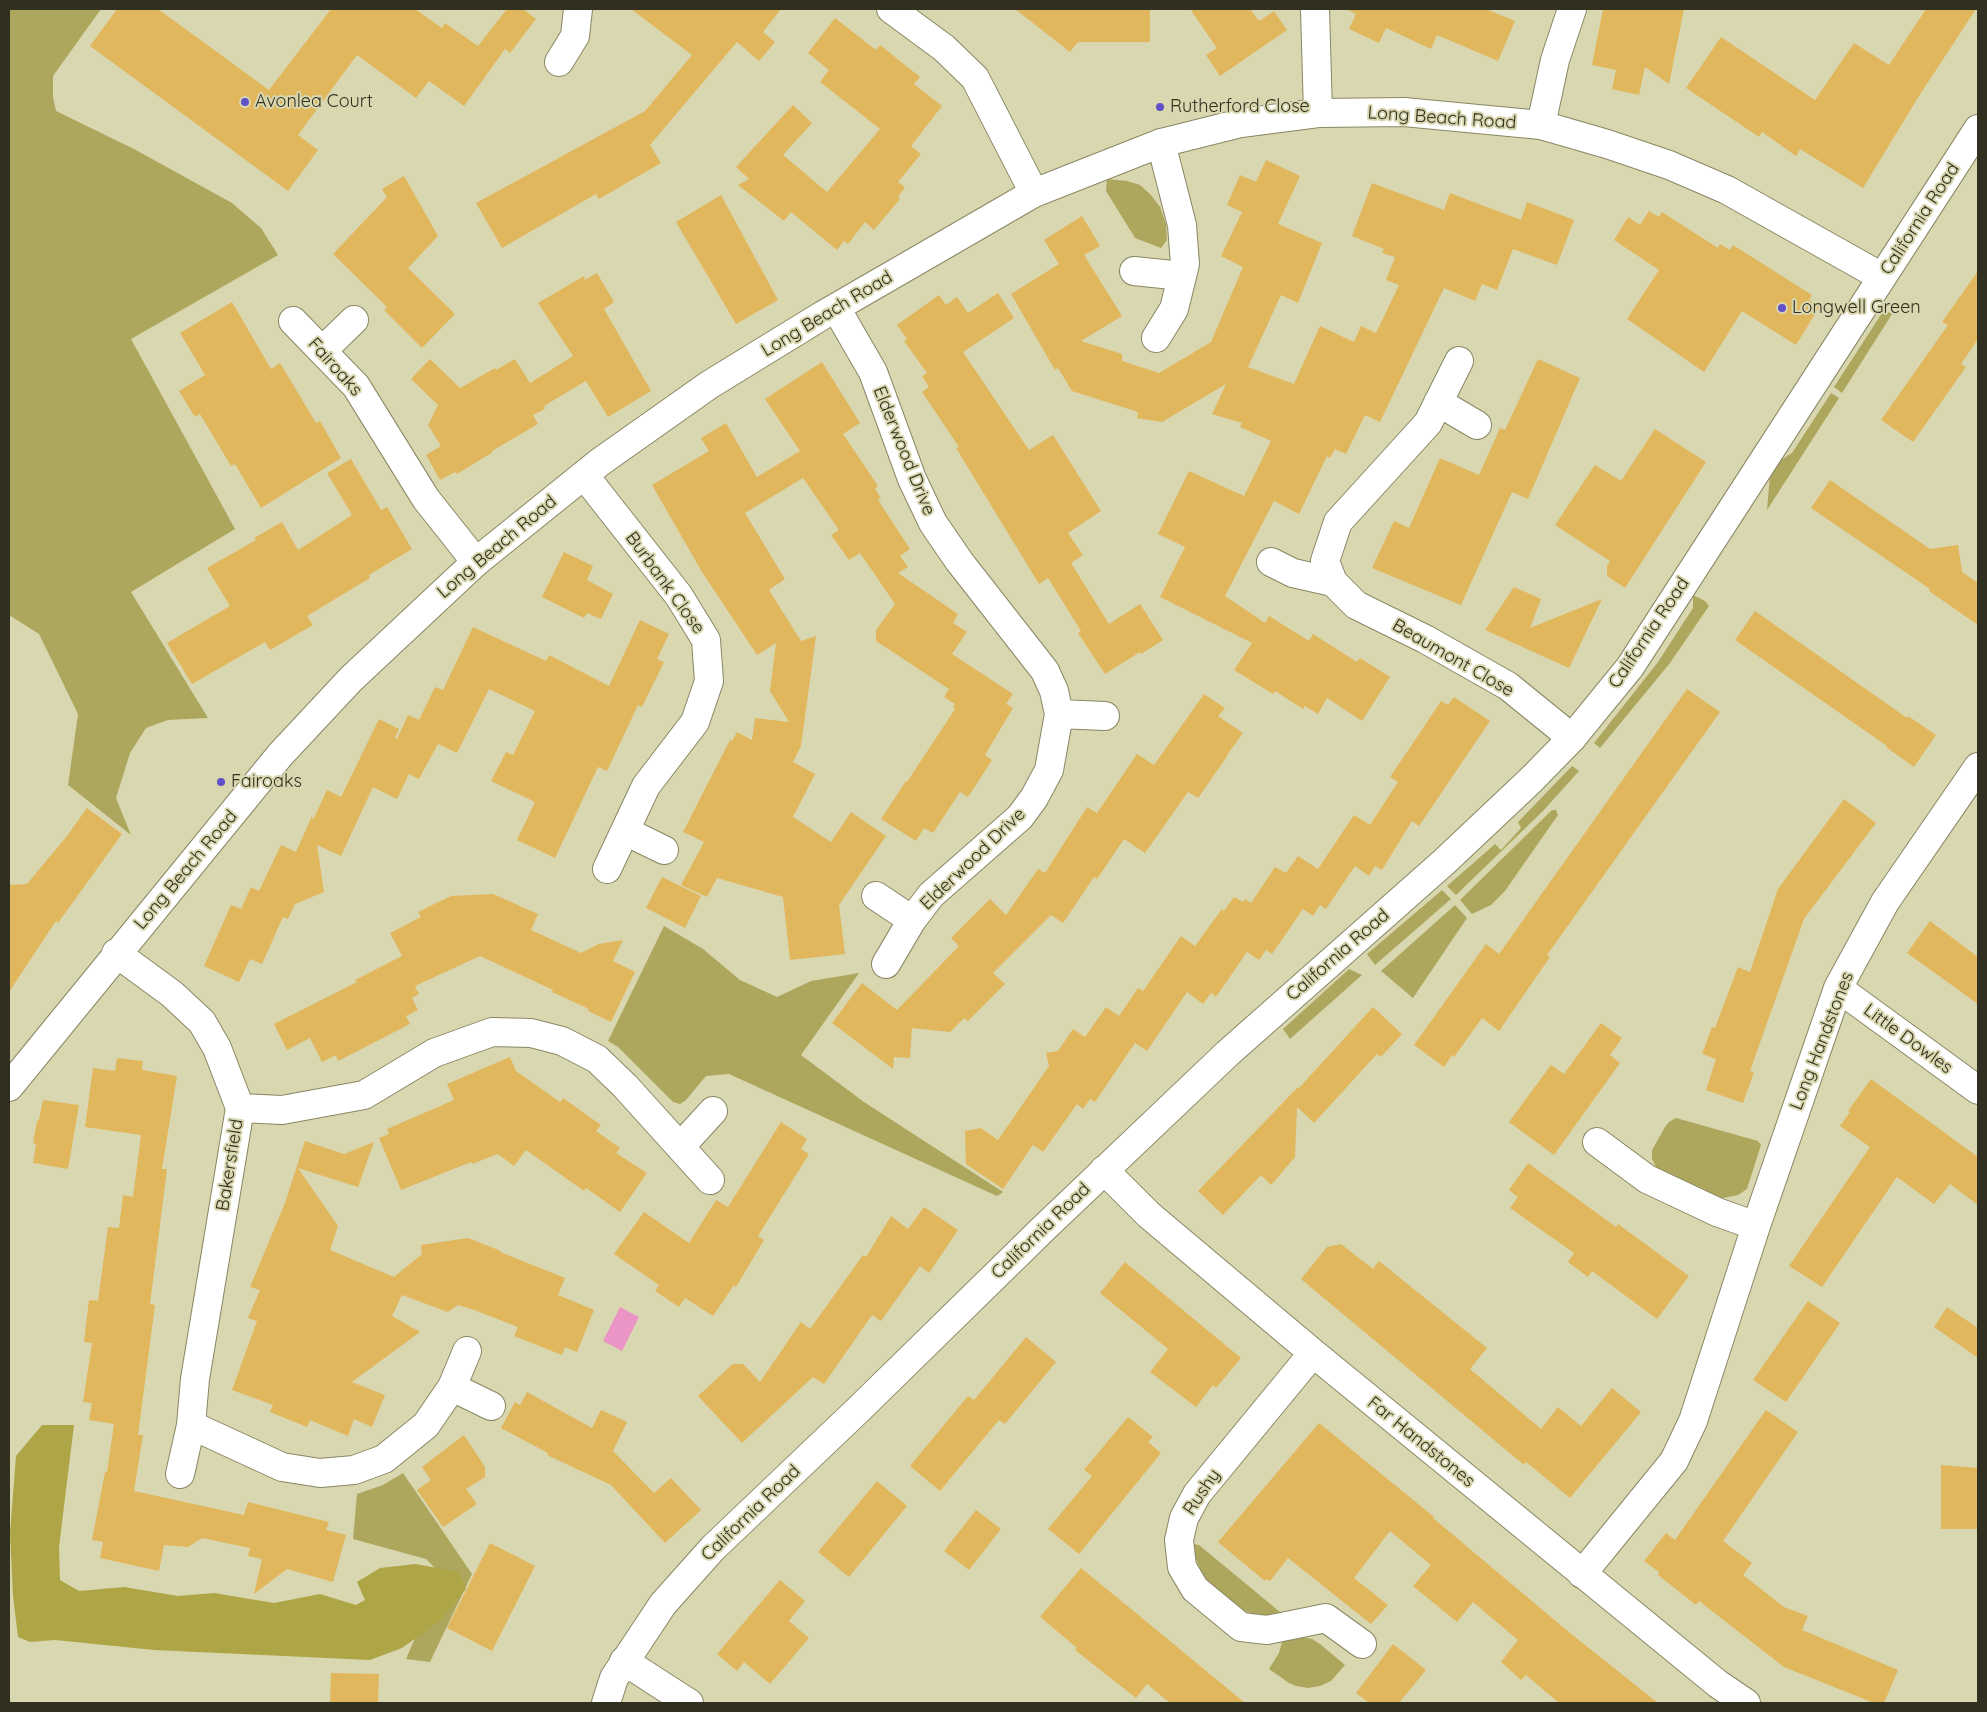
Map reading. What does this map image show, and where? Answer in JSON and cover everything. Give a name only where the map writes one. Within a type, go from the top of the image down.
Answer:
[{"type":"street","points":[[560,62],[575,36],[578,9]]},
{"type":"street","points":[[891,9],[944,48],[975,78],[1034,193]]},
{"type":"street","points":[[1315,9],[1318,113]]},
{"type":"street","points":[[1541,125],[1555,60],[1572,9]]},
{"type":"street","name":"Long Beach Road","points":[[9,1087],[116,953],[280,755],[351,679],[476,562],[584,475],[708,386],[836,308],[1034,193],[1161,143],[1242,123],[1318,113],[1404,112],[1541,125],[1607,144],[1669,165],[1727,190],[1882,277]]},
{"type":"street","name":"California Road","points":[[606,1703],[614,1678],[663,1604],[713,1548],[858,1410],[1104,1170],[1228,1053],[1451,856],[1572,738],[1630,667],[1978,129]]},
{"type":"street","points":[[1156,338],[1174,309],[1185,264],[1182,225],[1161,143]]},
{"type":"street","points":[[1134,271],[1182,276]]},
{"type":"street","name":"Elderwood Drive","points":[[836,308],[873,372],[912,480],[934,523],[960,562],[1045,671],[1054,691],[1058,714],[1049,770],[1034,798],[1020,816],[931,895],[912,920],[886,964]]},
{"type":"street","points":[[322,351],[354,320]]},
{"type":"street","name":"Fairoaks","points":[[293,321],[356,386],[426,500],[476,562]]},
{"type":"street","name":"Beaumont Close","points":[[1459,361],[1428,423],[1338,522],[1325,561],[1333,582],[1356,605],[1425,639],[1508,686],[1572,738]]},
{"type":"street","points":[[1438,402],[1477,425]]},
{"type":"street","name":"Burbank Close","points":[[584,475],[679,596],[706,640],[710,681],[695,722],[646,786],[607,869]]},
{"type":"street","points":[[1271,562],[1294,573],[1333,582]]},
{"type":"street","points":[[1058,714],[1105,716]]},
{"type":"street","name":"Long Handstones","points":[[1582,1574],[1674,1460],[1693,1421],[1756,1226],[1838,988],[1885,902],[1978,767]]},
{"type":"street","points":[[625,832],[664,850]]},
{"type":"street","name":"Elderwood Drive","points":[[876,896],[912,920]]},
{"type":"street","name":"Bakersfield","points":[[116,953],[172,994],[202,1022],[217,1048],[240,1108],[195,1379],[191,1425],[180,1474]]},
{"type":"street","name":"Little Dowles","points":[[1838,988],[1978,1090]]},
{"type":"street","points":[[240,1108],[282,1110],[364,1095],[434,1053],[492,1032],[531,1033],[562,1041],[597,1059],[625,1086],[710,1180]]},
{"type":"street","points":[[680,1147],[713,1111]]},
{"type":"street","points":[[1597,1142],[1647,1179],[1717,1212],[1756,1226]]},
{"type":"street","name":"Far Handstones","points":[[1104,1170],[1149,1215],[1313,1353],[1718,1684],[1746,1703]]},
{"type":"street","points":[[191,1425],[282,1468],[320,1472],[354,1470],[384,1459],[426,1425],[452,1387],[467,1351]]},
{"type":"street","name":"Rushy","points":[[1313,1353],[1196,1494],[1184,1518],[1179,1540],[1182,1567],[1195,1589],[1242,1627],[1267,1630],[1326,1618],[1362,1644]]},
{"type":"street","points":[[452,1387],[490,1406]]},
{"type":"street","points":[[624,1661],[689,1703]]},
{"type":"shaded area","points":[[9,9],[101,9],[53,76],[53,97],[56,111],[134,149],[232,203],[261,228],[278,255],[131,339],[235,529],[131,592],[208,718],[168,720],[146,728],[130,753],[116,798],[131,835],[68,785],[78,714],[39,634],[9,615]]},
{"type":"shaded area","points":[[1107,179],[1127,181],[1140,185],[1151,195],[1160,207],[1166,224],[1167,240],[1161,248],[1135,238],[1106,191]]},
{"type":"shaded area","points":[[1884,310],[1892,314],[1842,393],[1834,387]]},
{"type":"shaded area","points":[[1831,393],[1839,398],[1767,510],[1770,474],[1781,460],[1792,453]]},
{"type":"shaded area","points":[[1693,595],[1705,601],[1709,606],[1670,663],[1600,748],[1594,743],[1658,662],[1693,608]]},
{"type":"shaded area","points":[[1572,766],[1579,771],[1543,811],[1456,895],[1447,886],[1495,844],[1501,850],[1521,828],[1518,822]]},
{"type":"shaded area","points":[[1552,810],[1556,810],[1558,815],[1505,891],[1491,905],[1472,914],[1460,900]]},
{"type":"shaded area","points":[[1442,890],[1451,899],[1375,965],[1367,954]]},
{"type":"shaded area","points":[[1455,905],[1467,918],[1413,998],[1381,971]]},
{"type":"shaded area","points":[[664,926],[703,949],[740,980],[777,997],[811,981],[859,973],[801,1055],[864,1102],[1003,1192],[997,1196],[729,1074],[706,1076],[686,1100],[680,1104],[673,1102],[618,1047],[608,1041]]},
{"type":"shaded area","points":[[1349,969],[1362,975],[1290,1039],[1283,1029]]},
{"type":"shaded area","points":[[1676,1118],[1758,1141],[1761,1145],[1747,1189],[1738,1195],[1719,1199],[1658,1171],[1652,1159],[1652,1150],[1665,1127]]},
{"type":"shaded area","points":[[620,1307],[639,1317],[622,1351],[603,1341]]},
{"type":"shaded area","points":[[42,1425],[74,1425],[59,1547],[60,1580],[79,1591],[124,1587],[178,1596],[214,1593],[274,1603],[320,1594],[356,1605],[365,1600],[357,1582],[380,1568],[416,1564],[459,1572],[466,1589],[440,1621],[402,1648],[370,1660],[154,1650],[55,1640],[30,1642],[18,1637],[13,1596],[10,1533],[16,1456]]},
{"type":"shaded area","points":[[403,1473],[472,1574],[430,1662],[406,1659],[442,1575],[426,1559],[353,1539],[357,1494],[383,1485]]},
{"type":"shaded area","points":[[1193,1544],[1199,1545],[1280,1612],[1272,1616],[1258,1616],[1242,1610],[1204,1577],[1195,1557]]},
{"type":"shaded area","points":[[1303,1637],[1312,1639],[1320,1644],[1345,1665],[1331,1681],[1320,1686],[1308,1688],[1296,1686],[1269,1669],[1279,1653],[1282,1642]]},
{"type":"building","name":"Avonlea Court","points":[[117,9],[158,9],[269,90],[331,9],[415,9],[442,28],[445,23],[478,46],[507,9],[523,9],[536,19],[510,53],[505,49],[464,106],[429,81],[416,98],[357,55],[298,135],[318,150],[288,191],[90,46]]},
{"type":"building","points":[[631,9],[781,9],[763,32],[775,42],[759,61],[737,42],[650,145],[661,163],[599,199],[596,194],[502,248],[476,203],[645,111],[692,55]]},
{"type":"building","points":[[1015,9],[1150,9],[1150,42],[1078,42],[1070,52]]},
{"type":"building","points":[[1190,9],[1250,9],[1259,21],[1274,11],[1287,30],[1220,76],[1206,55],[1217,48]]},
{"type":"building","points":[[1346,9],[1486,9],[1515,21],[1498,61],[1437,35],[1431,49],[1386,28],[1379,43],[1349,29],[1356,14]]},
{"type":"building","points":[[1603,9],[1684,9],[1669,84],[1645,67],[1639,95],[1612,89],[1616,70],[1592,65]]},
{"type":"building","points":[[1926,9],[1976,9],[1919,96],[1863,188],[1800,149],[1796,156],[1762,132],[1759,137],[1686,88],[1721,37],[1815,100],[1854,43],[1889,65]]},
{"type":"building","points":[[835,18],[876,50],[880,45],[920,77],[914,84],[942,106],[911,146],[921,154],[898,182],[905,187],[898,197],[900,199],[874,230],[865,222],[848,244],[844,241],[837,250],[791,212],[784,221],[738,185],[749,179],[736,167],[793,105],[812,123],[783,155],[827,192],[880,129],[820,82],[829,70],[808,53]]},
{"type":"building","points":[[1266,160],[1300,176],[1278,224],[1322,243],[1298,303],[1281,295],[1248,367],[1294,384],[1320,326],[1354,342],[1361,326],[1376,333],[1399,285],[1386,280],[1395,257],[1382,253],[1384,249],[1352,236],[1372,183],[1444,210],[1450,193],[1521,220],[1527,202],[1574,220],[1557,265],[1513,249],[1497,290],[1482,284],[1475,301],[1444,288],[1380,422],[1365,415],[1346,454],[1335,449],[1330,458],[1327,456],[1299,514],[1274,501],[1225,596],[1265,623],[1269,616],[1309,641],[1313,634],[1357,662],[1360,658],[1390,677],[1362,721],[1327,698],[1318,714],[1305,706],[1303,709],[1275,691],[1273,694],[1234,670],[1252,643],[1160,597],[1185,547],[1158,534],[1189,471],[1244,496],[1271,441],[1240,427],[1242,423],[1212,414],[1226,384],[1162,422],[1137,418],[1138,412],[1072,391],[1058,368],[1055,370],[1011,294],[1059,264],[1044,240],[1082,216],[1100,246],[1084,255],[1122,316],[1081,341],[1122,354],[1122,361],[1159,373],[1211,342],[1243,267],[1221,256],[1242,212],[1227,205],[1240,175],[1256,182]]},
{"type":"building","points":[[404,176],[438,236],[408,268],[455,314],[422,348],[384,310],[387,307],[333,254],[387,197],[382,189]]},
{"type":"building","points":[[721,195],[778,300],[736,324],[676,222]]},
{"type":"building","points":[[1649,211],[1659,217],[1662,212],[1718,248],[1720,244],[1730,250],[1733,245],[1812,295],[1809,300],[1820,306],[1796,345],[1742,311],[1704,372],[1627,319],[1659,270],[1614,240],[1628,217],[1640,225]]},
{"type":"building","points":[[1978,271],[1978,339],[1961,364],[1966,367],[1913,442],[1881,420],[1948,325],[1942,322]]},
{"type":"building","points":[[597,273],[614,302],[604,309],[651,391],[608,417],[586,381],[544,406],[545,409],[533,415],[538,424],[457,474],[455,472],[440,480],[426,455],[441,446],[428,425],[438,405],[411,379],[430,359],[460,388],[515,359],[530,383],[573,356],[538,303],[584,276],[585,280]]},
{"type":"building","points":[[998,293],[1014,318],[963,352],[1029,450],[1053,435],[1101,511],[1068,533],[1083,555],[1071,563],[1109,624],[1140,604],[1163,640],[1105,674],[1078,633],[1081,631],[1048,578],[1039,584],[956,448],[959,447],[922,392],[929,387],[922,376],[927,373],[904,341],[907,339],[897,325],[939,295],[946,305],[957,297],[968,313]]},
{"type":"building","points":[[232,302],[271,369],[280,363],[316,423],[320,421],[341,458],[261,508],[235,464],[231,466],[200,414],[195,417],[179,391],[205,375],[180,333]]},
{"type":"building","points":[[1538,359],[1580,378],[1528,499],[1512,492],[1461,605],[1372,568],[1394,521],[1409,528],[1440,458],[1479,475],[1500,428],[1505,430]]},
{"type":"building","points":[[822,362],[860,423],[843,434],[878,486],[875,489],[881,498],[878,500],[910,549],[900,556],[908,567],[898,573],[958,614],[953,623],[967,632],[952,654],[1013,694],[1006,704],[1013,708],[985,755],[992,760],[968,797],[960,792],[933,833],[924,828],[916,841],[881,819],[955,709],[953,708],[955,704],[944,697],[949,689],[876,641],[876,630],[895,604],[860,553],[849,560],[831,535],[839,530],[803,478],[745,513],[785,579],[769,590],[801,641],[816,636],[801,746],[793,762],[815,774],[793,817],[831,842],[851,812],[886,836],[839,905],[845,954],[790,960],[783,897],[717,878],[707,897],[681,885],[704,842],[683,832],[730,740],[732,741],[737,732],[752,740],[755,718],[789,722],[770,691],[776,643],[757,655],[702,572],[652,485],[709,451],[701,438],[726,423],[757,477],[800,451],[765,399]]},
{"type":"building","points":[[1655,429],[1706,462],[1625,588],[1607,576],[1607,566],[1610,561],[1555,525],[1595,465],[1621,481]]},
{"type":"building","points":[[351,459],[381,510],[387,507],[412,549],[369,575],[370,578],[307,616],[313,625],[270,650],[265,642],[192,684],[167,643],[230,606],[207,568],[256,540],[254,538],[282,522],[298,550],[352,515],[327,473]]},
{"type":"building","points":[[1830,480],[1930,549],[1958,545],[1962,572],[1978,583],[1978,625],[1929,591],[1930,589],[1811,508]]},
{"type":"building","points":[[564,552],[593,566],[587,580],[613,594],[601,619],[587,613],[584,618],[542,597]]},
{"type":"building","points":[[1514,587],[1541,599],[1530,628],[1602,599],[1569,668],[1485,630]]},
{"type":"building","points":[[1755,611],[1907,718],[1908,716],[1936,735],[1914,767],[1887,746],[1735,640]]},
{"type":"building","points":[[640,620],[669,634],[657,659],[664,662],[642,707],[638,705],[607,771],[598,767],[555,858],[517,840],[535,802],[491,781],[506,752],[513,755],[535,711],[489,689],[457,753],[438,744],[419,779],[409,774],[397,799],[373,787],[341,856],[317,845],[324,892],[295,904],[288,919],[283,917],[262,964],[250,959],[239,982],[204,966],[231,905],[241,909],[251,887],[259,891],[281,845],[296,852],[312,816],[313,820],[327,790],[341,797],[379,719],[399,729],[395,738],[397,739],[408,715],[419,720],[435,687],[443,690],[473,627],[546,661],[549,655],[609,686]]},
{"type":"building","points":[[1687,689],[1720,712],[1547,955],[1550,957],[1499,1031],[1482,1018],[1454,1057],[1452,1055],[1444,1067],[1414,1045],[1486,944],[1499,954]]},
{"type":"building","points":[[1204,694],[1225,708],[1218,716],[1243,733],[1198,798],[1188,792],[1145,853],[1124,839],[1097,879],[1094,877],[1063,923],[1051,915],[993,973],[1005,984],[968,1021],[964,1018],[950,1032],[912,1028],[910,1058],[894,1057],[893,1069],[832,1023],[862,983],[897,1010],[959,946],[951,938],[990,899],[1006,915],[1038,869],[1045,873],[1087,807],[1097,813],[1137,754],[1154,765]]},
{"type":"building","points":[[1454,697],[1490,721],[1419,826],[1412,821],[1382,870],[1375,866],[1369,876],[1355,866],[1326,909],[1320,905],[1313,916],[1303,909],[1272,954],[1266,950],[1259,960],[1247,952],[1216,997],[1211,993],[1203,1004],[1187,992],[1147,1051],[1135,1043],[1095,1102],[1090,1099],[1083,1109],[1077,1104],[1043,1152],[1033,1145],[1003,1189],[966,1164],[965,1131],[981,1128],[998,1140],[1049,1066],[1046,1053],[1058,1051],[1073,1029],[1085,1037],[1106,1007],[1119,1016],[1138,988],[1143,991],[1181,936],[1195,946],[1222,909],[1224,911],[1234,897],[1243,902],[1245,899],[1251,903],[1275,867],[1286,873],[1298,856],[1318,869],[1354,815],[1370,825],[1398,782],[1390,777],[1441,701],[1448,705]]},
{"type":"building","points":[[1844,799],[1876,823],[1804,919],[1750,1071],[1754,1072],[1743,1103],[1706,1090],[1716,1059],[1702,1054],[1712,1027],[1715,1028],[1738,967],[1750,972],[1778,889]]},
{"type":"building","points":[[87,808],[122,834],[58,923],[56,921],[9,992],[9,885],[27,884],[67,836]]},
{"type":"building","points":[[662,877],[701,896],[685,928],[646,908]]},
{"type":"building","points":[[493,894],[538,914],[531,930],[581,953],[599,944],[623,940],[613,961],[635,972],[611,1022],[588,1011],[589,1009],[552,992],[553,990],[480,956],[415,986],[419,994],[412,998],[418,1010],[406,1016],[410,1024],[338,1061],[336,1055],[322,1062],[310,1038],[287,1050],[274,1024],[357,982],[355,980],[402,956],[390,933],[421,917],[418,912],[451,896]]},
{"type":"building","points":[[1930,921],[1978,957],[1978,1004],[1907,953]]},
{"type":"building","points":[[1373,1007],[1402,1034],[1381,1057],[1377,1054],[1314,1123],[1297,1107],[1295,1157],[1271,1185],[1261,1175],[1223,1215],[1198,1191],[1298,1087],[1298,1089]]},
{"type":"building","points":[[1601,1023],[1622,1038],[1610,1055],[1620,1063],[1554,1155],[1509,1122],[1551,1065],[1564,1074]]},
{"type":"building","points":[[510,1057],[516,1071],[560,1102],[563,1098],[601,1125],[596,1131],[620,1148],[616,1153],[647,1173],[620,1212],[586,1188],[584,1191],[526,1150],[514,1166],[498,1154],[472,1164],[471,1162],[401,1190],[379,1138],[389,1134],[387,1129],[454,1100],[447,1084]]},
{"type":"building","points":[[117,1058],[143,1061],[142,1070],[177,1076],[162,1169],[167,1169],[150,1304],[155,1305],[138,1435],[143,1435],[134,1491],[244,1515],[248,1502],[329,1522],[326,1530],[346,1535],[333,1582],[287,1569],[254,1594],[262,1559],[248,1556],[250,1548],[202,1538],[188,1547],[164,1545],[159,1571],[100,1558],[103,1542],[92,1540],[105,1472],[107,1472],[114,1424],[89,1420],[92,1403],[83,1402],[92,1343],[84,1342],[89,1300],[98,1301],[108,1227],[119,1228],[123,1195],[133,1197],[141,1135],[85,1127],[93,1068],[115,1071]]},
{"type":"building","points":[[1871,1079],[1978,1157],[1978,1205],[1950,1184],[1934,1204],[1897,1177],[1822,1287],[1789,1266],[1870,1147],[1840,1126],[1850,1112],[1848,1111]]},
{"type":"building","points":[[43,1100],[79,1105],[68,1169],[33,1163],[36,1144],[33,1143]]},
{"type":"building","points":[[781,1122],[807,1139],[801,1149],[809,1154],[758,1236],[764,1240],[736,1287],[734,1285],[713,1316],[685,1298],[679,1307],[655,1291],[659,1285],[614,1254],[644,1212],[689,1243],[716,1200],[728,1207]]},
{"type":"building","points":[[305,1141],[344,1154],[374,1142],[358,1187],[298,1168],[338,1226],[330,1250],[394,1277],[422,1254],[421,1245],[468,1238],[501,1251],[565,1278],[558,1295],[594,1310],[577,1352],[565,1347],[562,1355],[514,1336],[518,1327],[477,1311],[458,1305],[448,1312],[402,1295],[392,1316],[420,1332],[352,1382],[385,1395],[372,1427],[354,1419],[348,1436],[310,1420],[307,1427],[270,1412],[273,1405],[232,1390],[257,1321],[248,1318],[260,1290],[250,1287],[285,1203]]},
{"type":"building","points":[[1528,1163],[1616,1227],[1618,1224],[1689,1276],[1657,1319],[1592,1271],[1588,1277],[1568,1262],[1574,1253],[1510,1208],[1518,1197],[1509,1190]]},
{"type":"building","points":[[924,1207],[958,1230],[929,1273],[920,1266],[881,1321],[872,1315],[824,1384],[813,1377],[742,1443],[698,1396],[733,1364],[743,1364],[760,1382],[801,1322],[810,1329],[863,1255],[866,1257],[891,1216],[908,1229]]},
{"type":"building","points":[[1341,1244],[1373,1269],[1379,1261],[1487,1348],[1470,1369],[1541,1429],[1558,1407],[1581,1426],[1612,1388],[1641,1412],[1570,1498],[1526,1462],[1524,1465],[1301,1279],[1327,1247]]},
{"type":"building","points":[[1125,1262],[1241,1358],[1216,1388],[1213,1385],[1196,1407],[1150,1372],[1168,1349],[1100,1293]]},
{"type":"building","points":[[1808,1301],[1840,1323],[1786,1402],[1753,1380]]},
{"type":"building","points":[[1947,1307],[1978,1328],[1978,1358],[1934,1327]]},
{"type":"building","points":[[1026,1337],[1056,1362],[1005,1424],[999,1420],[940,1491],[910,1466],[968,1396],[974,1400]]},
{"type":"building","points":[[527,1392],[592,1428],[601,1410],[627,1422],[613,1451],[654,1493],[671,1478],[701,1510],[665,1543],[611,1485],[547,1455],[548,1453],[501,1428],[515,1402],[520,1405]]},
{"type":"building","points":[[1766,1410],[1798,1432],[1723,1541],[1752,1563],[1743,1575],[1784,1607],[1808,1616],[1802,1630],[1898,1670],[1884,1703],[1874,1703],[1784,1667],[1699,1601],[1696,1605],[1658,1575],[1659,1572],[1644,1561],[1666,1533],[1675,1540]]},
{"type":"building","points":[[1128,1417],[1153,1437],[1148,1442],[1161,1453],[1079,1554],[1048,1529],[1092,1476],[1084,1470]]},
{"type":"building","points":[[1319,1423],[1434,1517],[1570,1633],[1658,1703],[1559,1703],[1526,1675],[1521,1680],[1501,1662],[1518,1640],[1473,1602],[1457,1622],[1413,1586],[1431,1565],[1390,1531],[1354,1578],[1388,1605],[1371,1624],[1288,1558],[1270,1581],[1267,1579],[1265,1581],[1218,1542]]},
{"type":"building","points":[[464,1435],[485,1467],[485,1477],[466,1489],[477,1504],[443,1527],[417,1490],[431,1480],[422,1467]]},
{"type":"building","points":[[1941,1465],[1978,1468],[1978,1529],[1941,1529]]},
{"type":"building","points":[[877,1481],[907,1506],[849,1577],[818,1552]]},
{"type":"building","points":[[976,1510],[1001,1529],[969,1570],[944,1551]]},
{"type":"building","points":[[490,1543],[535,1566],[492,1651],[447,1628]]},
{"type":"building","points":[[1081,1568],[1245,1703],[1170,1703],[1147,1684],[1136,1698],[1075,1650],[1077,1648],[1040,1617]]},
{"type":"building","points":[[780,1580],[805,1601],[789,1621],[809,1638],[770,1684],[744,1662],[737,1671],[717,1654]]},
{"type":"building","points":[[1393,1644],[1426,1670],[1399,1703],[1369,1703],[1356,1693]]},
{"type":"building","points":[[331,1673],[379,1674],[378,1703],[330,1703]]},
{"type":"place","name":"Avonlea Court","points":[[245,102]]},
{"type":"place","name":"Rutherford Close","points":[[1160,107]]},
{"type":"place","name":"Longwell Green","points":[[1782,308]]},
{"type":"place","name":"Fairoaks","points":[[221,782]]}]
